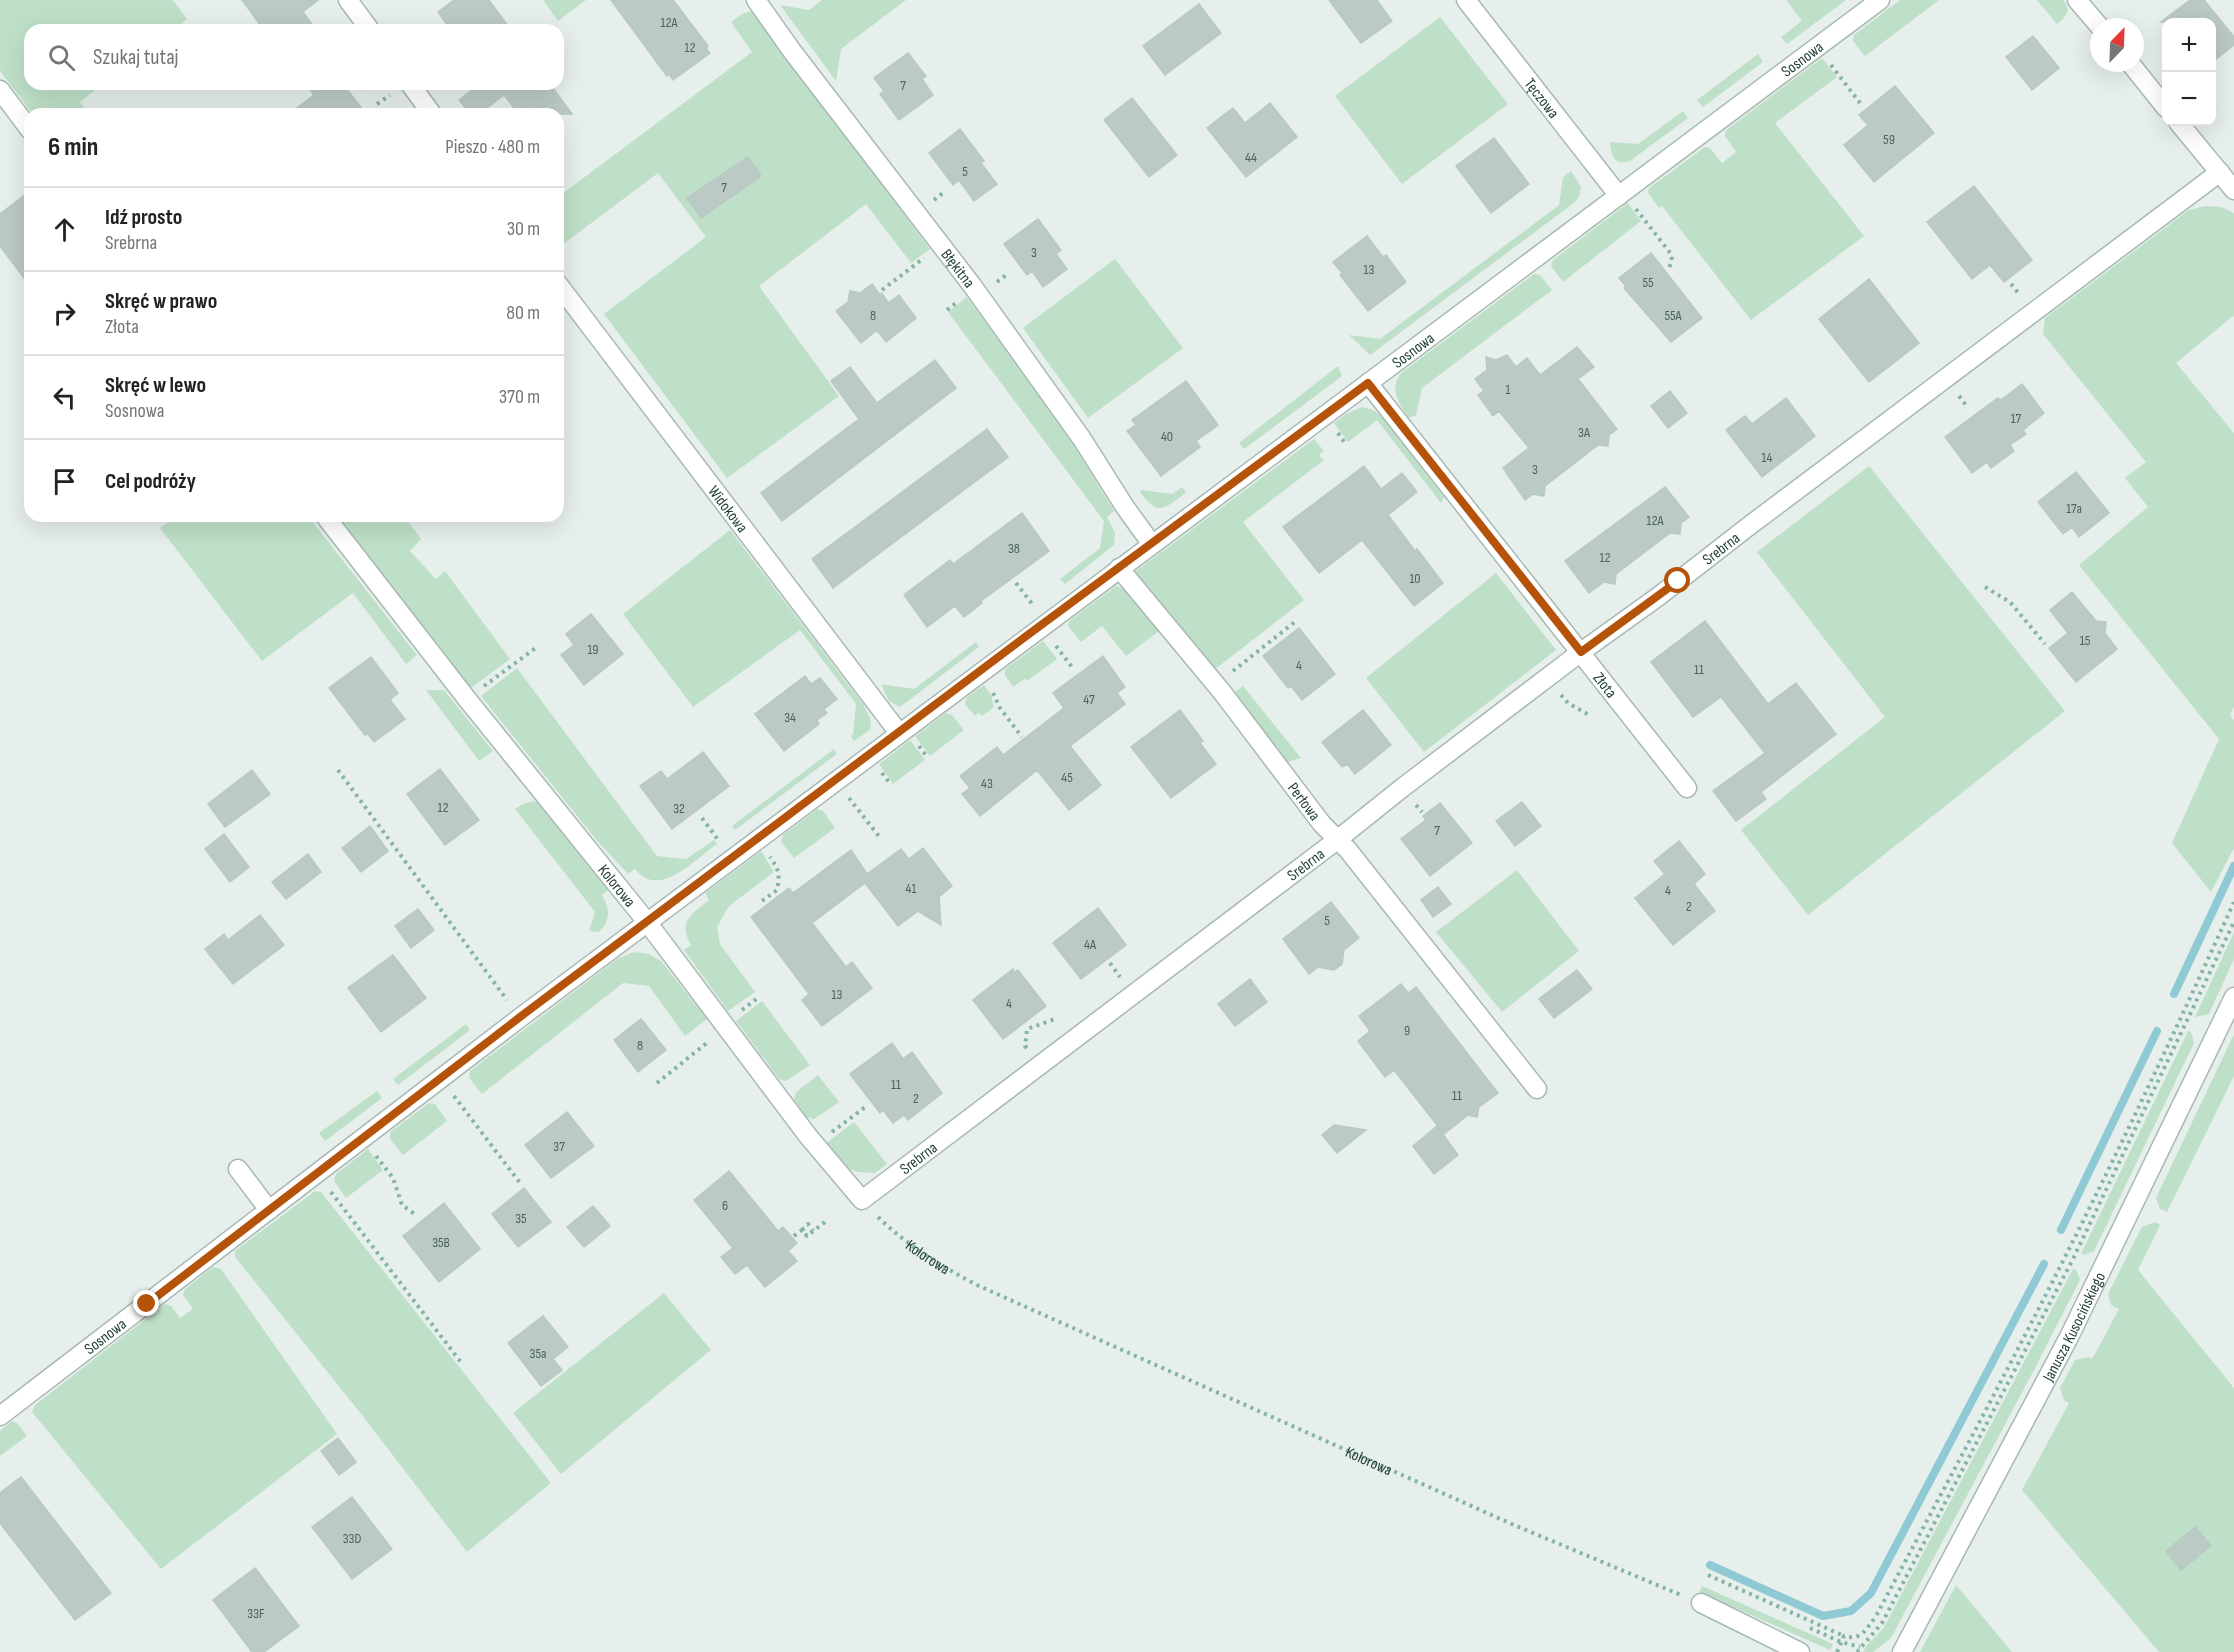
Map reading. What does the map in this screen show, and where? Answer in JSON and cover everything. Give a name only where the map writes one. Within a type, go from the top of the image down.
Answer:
[{"type":"street","points":[[348,0],[366,24]]},
{"type":"street","name":"Błękitna","points":[[756,0],[792,51],[941,245],[1082,439],[1125,507],[1152,543]]},
{"type":"street","name":"Tęczowa","points":[[1466,0],[1621,194]]},
{"type":"street","name":"Sosnowa","points":[[0,1416],[520,1017],[1880,0]]},
{"type":"street","points":[[2077,0],[2092,18]]},
{"type":"street","points":[[2137,72],[2162,103]]},
{"type":"street","points":[[0,90],[24,122]]},
{"type":"street","points":[[414,90],[428,108]]},
{"type":"street","points":[[2181,126],[2234,190]]},
{"type":"street","name":"Srebrna","points":[[862,1200],[1581,652],[1659,596],[2220,172]]},
{"type":"street","name":"Widokowa","points":[[564,292],[899,733]]},
{"type":"street","name":"Złota","points":[[1368,383],[1687,788]]},
{"type":"street","name":"Kolorowa","points":[[330,522],[467,699],[647,922],[816,1145],[862,1200]]},
{"type":"street","name":"Perłowa","points":[[1119,568],[1216,684],[1322,824],[1348,850],[1537,1089]]},
{"type":"street","name":"Janusza Kusocińskiego","points":[[1902,1652],[2073,1329],[2234,997]]},
{"type":"street","points":[[238,1169],[269,1210]]},
{"type":"street","points":[[1701,1603],[1800,1652]]},
{"type":"path","points":[[1817,47],[1860,103]]},
{"type":"path","points":[[1621,194],[1671,254],[1672,260],[1669,268]]},
{"type":"path","points":[[882,290],[941,245]]},
{"type":"path","points":[[1016,583],[1046,622]]},
{"type":"path","points":[[1985,587],[2010,602],[2044,644]]},
{"type":"path","points":[[1216,684],[1296,621]]},
{"type":"path","points":[[467,699],[537,647]]},
{"type":"path","points":[[979,673],[995,695],[1000,708],[1022,737]]},
{"type":"path","points":[[1548,677],[1568,703],[1591,716]]},
{"type":"path","points":[[338,770],[520,1017]]},
{"type":"path","points":[[836,781],[881,839]]},
{"type":"path","points":[[757,840],[778,869],[777,890],[762,902]]},
{"type":"path","points":[[1708,1575],[1844,1636],[1853,1638],[1859,1636],[1876,1616],[2066,1255],[2138,1109],[2234,902]]},
{"type":"path","points":[[1857,1652],[1882,1623],[1994,1413],[2084,1238],[2234,922]]},
{"type":"path","points":[[657,1083],[728,1027]]},
{"type":"path","points":[[441,1079],[520,1183]]},
{"type":"path","points":[[816,1145],[867,1106]]},
{"type":"path","points":[[363,1139],[393,1178],[402,1205],[416,1215]]},
{"type":"path","points":[[318,1174],[463,1365]]},
{"type":"path","name":"Kolorowa","points":[[862,1200],[909,1244],[943,1268],[979,1286],[1503,1520],[1701,1603]]},
{"type":"path","points":[[801,1230],[807,1236],[825,1222]]},
{"type":"path","points":[[794,1236],[808,1224],[813,1231]]},
{"type":"path","points":[[1837,1652],[1844,1636]]},
{"type":"green space","points":[[0,0],[173,0],[187,19],[181,24],[24,24],[24,90],[95,90],[80,102],[84,108],[28,108],[0,71]]},
{"type":"green space","points":[[543,0],[586,0],[558,21]]},
{"type":"green space","points":[[822,0],[906,0],[841,49],[836,81],[780,5],[809,10]]},
{"type":"green space","points":[[1786,0],[1846,0],[1787,44],[1781,37],[1802,21]]},
{"type":"green space","points":[[1900,0],[1939,0],[1865,56],[1853,41],[1854,35]]},
{"type":"green space","points":[[2037,0],[2063,0],[2067,13],[2057,24]]},
{"type":"green space","points":[[751,11],[930,249],[911,263],[866,204],[759,286],[839,396],[727,478],[604,314],[706,237],[658,173],[564,244],[564,193],[752,52],[731,22]]},
{"type":"green space","points":[[1440,17],[1508,104],[1402,184],[1335,96]]},
{"type":"green space","points":[[1758,54],[1763,62],[1703,107],[1697,100]]},
{"type":"green space","points":[[1822,58],[1837,77],[1775,123],[1864,236],[1751,320],[1662,206],[1659,208],[1648,193],[1649,188],[1705,147],[1710,148],[1722,163],[1736,152],[1725,136],[1725,131]]},
{"type":"green space","points":[[1683,111],[1688,118],[1630,161],[1620,162],[1614,159],[1610,142],[1638,144]]},
{"type":"green space","points":[[1571,171],[1581,187],[1579,197],[1574,203],[1370,355],[1349,335],[1380,339],[1559,205],[1563,177]]},
{"type":"green space","points":[[1628,203],[1641,221],[1563,282],[1551,266],[1553,260]]},
{"type":"green space","points":[[2205,206],[2221,207],[2234,213],[2234,317],[2176,363],[2234,433],[2234,707],[2230,715],[2234,720],[2234,848],[2211,892],[2172,843],[2219,739],[2079,565],[2148,507],[2125,478],[2146,462],[2043,334],[2045,318],[2189,210]]},
{"type":"green space","points":[[1115,259],[1183,348],[1088,418],[1023,328]]},
{"type":"green space","points":[[1534,274],[1540,275],[1552,290],[1422,388],[1416,415],[1409,418],[1396,396],[1397,379],[1401,373]]},
{"type":"green space","points":[[967,297],[1063,428],[1114,511],[1107,517],[1115,533],[1114,545],[1065,584],[1060,579],[1100,548],[1104,521],[948,312]]},
{"type":"green space","points":[[1338,366],[1342,376],[1244,449],[1239,443]]},
{"type":"green space","points":[[1362,407],[1375,411],[1381,416],[1444,497],[1441,503],[1377,420],[1348,442],[1334,423],[1346,414]]},
{"type":"green space","points":[[1314,439],[1324,451],[1319,455],[1324,460],[1243,522],[1304,600],[1214,670],[1135,577],[1136,571]]},
{"type":"green space","points":[[1869,466],[2065,711],[1808,915],[1741,830],[1885,717],[1757,552]]},
{"type":"green space","points":[[1182,487],[1186,493],[1162,508],[1152,505],[1140,492],[1141,490],[1173,494]]},
{"type":"green space","points":[[168,522],[313,522],[417,655],[406,664],[353,593],[262,661],[160,528]]},
{"type":"green space","points":[[341,522],[408,522],[421,539],[410,551],[436,579],[445,571],[510,659],[471,688]]},
{"type":"green space","points":[[730,530],[863,704],[870,718],[871,729],[854,741],[851,736],[856,704],[800,630],[693,707],[623,614]]},
{"type":"green space","points":[[1496,573],[1556,650],[1424,752],[1366,678]]},
{"type":"green space","points":[[1116,586],[1128,591],[1159,631],[1126,656],[1102,626],[1081,642],[1068,626],[1069,621]]},
{"type":"green space","points":[[1043,641],[1057,659],[1027,681],[1025,678],[1013,687],[1005,675],[1005,669]]},
{"type":"green space","points":[[976,642],[979,647],[900,707],[889,701],[881,684],[914,689]]},
{"type":"green space","points":[[517,668],[657,856],[686,859],[714,840],[717,844],[687,867],[665,879],[655,880],[644,877],[635,869],[628,874],[598,842],[481,696]]},
{"type":"green space","points":[[984,685],[991,695],[994,707],[982,716],[979,713],[975,716],[965,704],[966,698]]},
{"type":"green space","points":[[1243,686],[1301,758],[1287,762],[1232,694]]},
{"type":"green space","points":[[426,690],[444,690],[493,751],[479,761]]},
{"type":"green space","points":[[946,713],[952,715],[964,730],[930,756],[915,736]]},
{"type":"green space","points":[[910,740],[925,760],[893,784],[879,764]]},
{"type":"green space","points":[[834,749],[837,754],[735,830],[732,826]]},
{"type":"green space","points":[[536,801],[608,890],[602,895],[607,905],[607,919],[599,932],[589,931],[595,912],[515,809],[525,803]]},
{"type":"green space","points":[[817,809],[823,811],[835,828],[794,858],[781,842],[783,835]]},
{"type":"green space","points":[[761,851],[774,872],[729,906],[717,927],[720,944],[755,992],[728,1011],[684,950],[691,945],[687,937],[686,924],[692,914],[709,900],[705,893]]},
{"type":"green space","points":[[1517,870],[1579,951],[1502,1012],[1436,932]]},
{"type":"green space","points":[[2234,932],[2234,959],[2209,1014],[2195,1017]]},
{"type":"green space","points":[[634,952],[649,954],[661,961],[707,1019],[685,1036],[649,986],[623,983],[482,1094],[469,1078],[470,1071],[617,959]]},
{"type":"green space","points":[[762,1001],[810,1065],[786,1081],[780,1080],[736,1021]]},
{"type":"green space","points":[[466,1024],[470,1030],[398,1085],[393,1079]]},
{"type":"green space","points":[[2188,1031],[2191,1032],[2194,1043],[2094,1251],[2081,1254]]},
{"type":"green space","points":[[2234,1034],[2234,1076],[2167,1212],[2160,1209],[2156,1198]]},
{"type":"green space","points":[[818,1075],[839,1102],[814,1119],[806,1117],[794,1099],[796,1092]]},
{"type":"green space","points":[[377,1091],[382,1098],[325,1141],[319,1133]]},
{"type":"green space","points":[[429,1103],[435,1104],[447,1121],[403,1155],[390,1139],[390,1132]]},
{"type":"green space","points":[[854,1122],[887,1164],[875,1173],[858,1172],[844,1167],[825,1144]]},
{"type":"green space","points":[[368,1149],[383,1170],[346,1198],[334,1181],[336,1174]]},
{"type":"green space","points":[[315,1191],[321,1192],[551,1483],[467,1552],[362,1415],[235,1257],[235,1251]]},
{"type":"green space","points":[[2155,1222],[2160,1225],[2138,1270],[2234,1388],[2234,1652],[2159,1652],[2022,1490],[2069,1403],[2064,1400],[2060,1388],[2075,1360],[2089,1357],[2092,1359],[2119,1309],[2111,1305],[2108,1294],[2142,1227]]},
{"type":"green space","points":[[213,1267],[221,1269],[337,1434],[161,1569],[32,1412],[35,1405],[165,1304],[171,1306],[180,1318],[193,1309],[183,1295],[185,1289]]},
{"type":"green space","points":[[2073,1269],[2076,1270],[2080,1280],[1891,1638],[1873,1652],[1863,1652],[1883,1629]]},
{"type":"green space","points":[[664,1293],[711,1350],[561,1474],[513,1413]]},
{"type":"green space","points":[[12,1421],[17,1423],[27,1436],[0,1456],[0,1431]]},
{"type":"green space","points":[[1956,1585],[2012,1652],[1920,1652]]},
{"type":"green space","points":[[1702,1586],[1833,1644],[1830,1650],[1699,1592]]},
{"type":"building","points":[[242,0],[318,0],[303,12],[312,24],[260,24]]},
{"type":"building","points":[[454,0],[489,0],[507,24],[447,24],[438,12]]},
{"type":"building","points":[[611,0],[673,0],[708,46],[706,48],[710,53],[673,80],[669,74],[667,76]]},
{"type":"building","points":[[1329,0],[1377,0],[1392,21],[1361,43]]},
{"type":"building","points":[[2190,0],[2204,0],[2234,37],[2234,45],[2216,59],[2216,18],[2166,18]]},
{"type":"building","points":[[1199,4],[1221,33],[1165,75],[1143,46]]},
{"type":"building","points":[[2033,36],[2059,68],[2032,90],[2006,57]]},
{"type":"building","points":[[908,53],[926,76],[922,79],[933,95],[899,120],[880,94],[884,91],[874,78]]},
{"type":"building","points":[[1895,86],[1934,133],[1874,182],[1844,145],[1868,125],[1859,115]]},
{"type":"building","points":[[310,90],[348,90],[361,108],[297,108],[314,95]]},
{"type":"building","points":[[472,90],[554,90],[572,114],[564,114],[564,108],[514,108],[504,95],[487,108],[465,108],[459,100]]},
{"type":"building","points":[[1132,98],[1177,155],[1149,177],[1104,120]]},
{"type":"building","points":[[1270,103],[1297,137],[1246,177],[1207,128],[1233,108],[1245,123]]},
{"type":"building","points":[[960,129],[984,161],[981,163],[997,184],[974,201],[959,180],[953,185],[929,153]]},
{"type":"building","points":[[1494,138],[1529,184],[1491,213],[1456,166]]},
{"type":"building","points":[[748,157],[761,176],[701,218],[687,198]]},
{"type":"building","points":[[1974,186],[2032,260],[2004,282],[1990,265],[1972,279],[1927,222]]},
{"type":"building","points":[[24,196],[24,278],[0,246],[0,214]]},
{"type":"building","points":[[1038,219],[1061,250],[1056,254],[1067,269],[1043,287],[1032,271],[1027,275],[1004,244]]},
{"type":"building","points":[[1367,236],[1383,257],[1386,255],[1406,282],[1368,311],[1340,275],[1342,273],[1333,262]]},
{"type":"building","points":[[1651,253],[1702,318],[1671,342],[1624,288],[1626,286],[1619,278]]},
{"type":"building","points":[[1869,279],[1919,343],[1869,382],[1819,319]]},
{"type":"building","points":[[872,284],[880,295],[882,293],[888,303],[899,295],[916,318],[886,342],[877,330],[861,343],[836,311],[848,302],[850,291],[860,293]]},
{"type":"building","points":[[1577,347],[1594,367],[1578,379],[1617,429],[1609,435],[1608,446],[1598,445],[1545,486],[1544,496],[1533,494],[1525,500],[1503,468],[1529,448],[1499,411],[1493,416],[1478,395],[1484,391],[1475,379],[1487,370],[1486,357],[1496,360],[1507,355],[1516,367],[1527,358],[1540,375]]},
{"type":"building","points":[[935,360],[956,388],[782,521],[761,493],[859,419],[831,381],[850,367],[877,403]]},
{"type":"building","points":[[1186,381],[1218,425],[1196,441],[1200,447],[1161,476],[1127,431],[1136,425],[1132,420]]},
{"type":"building","points":[[2022,384],[2044,413],[2023,430],[2026,434],[2010,445],[2014,451],[1991,468],[1987,462],[1972,473],[1945,437],[1998,398],[2001,400]]},
{"type":"building","points":[[1670,391],[1687,413],[1668,428],[1651,406]]},
{"type":"building","points":[[1786,398],[1815,436],[1762,477],[1726,430],[1745,416],[1752,424]]},
{"type":"building","points":[[987,429],[1008,457],[833,588],[812,559]]},
{"type":"building","points":[[1364,466],[1381,489],[1402,473],[1417,492],[1388,515],[1443,583],[1414,606],[1362,540],[1319,573],[1283,527]]},
{"type":"building","points":[[2076,472],[2109,513],[2079,537],[2072,527],[2063,534],[2038,502]]},
{"type":"building","points":[[1665,487],[1689,517],[1681,523],[1680,534],[1670,533],[1616,574],[1615,584],[1604,582],[1589,593],[1565,561]]},
{"type":"building","points":[[1022,513],[1049,551],[981,601],[982,603],[964,617],[955,606],[927,627],[904,595],[950,560],[953,564]]},
{"type":"building","points":[[2072,592],[2096,621],[2106,622],[2105,633],[2117,649],[2076,682],[2049,648],[2068,633],[2050,610]]},
{"type":"building","points":[[591,614],[623,654],[584,685],[561,655],[574,645],[566,634]]},
{"type":"building","points":[[1705,621],[1768,704],[1796,683],[1836,734],[1761,792],[1766,799],[1736,821],[1713,791],[1765,753],[1721,697],[1693,717],[1651,662]]},
{"type":"building","points":[[1299,628],[1335,674],[1302,700],[1291,686],[1288,688],[1263,656]]},
{"type":"building","points":[[1103,656],[1125,687],[1117,693],[1125,704],[1070,746],[1101,785],[1069,810],[1037,770],[980,816],[962,794],[970,788],[960,776],[997,747],[1003,755],[1064,708],[1053,693]]},
{"type":"building","points":[[371,657],[398,693],[390,700],[405,719],[374,742],[367,733],[365,735],[329,688]]},
{"type":"building","points":[[805,676],[811,684],[820,678],[837,699],[824,709],[827,713],[817,720],[819,724],[784,751],[755,714]]},
{"type":"building","points":[[1180,710],[1203,741],[1200,743],[1216,764],[1171,798],[1131,747]]},
{"type":"building","points":[[1363,710],[1391,745],[1355,774],[1347,764],[1342,767],[1322,742]]},
{"type":"building","points":[[703,752],[729,786],[672,829],[640,786],[661,771],[667,779]]},
{"type":"building","points":[[440,769],[479,820],[445,845],[407,794]]},
{"type":"building","points":[[252,770],[270,794],[225,827],[208,804]]},
{"type":"building","points":[[1522,802],[1541,826],[1515,846],[1496,821]]},
{"type":"building","points":[[1440,803],[1472,843],[1430,876],[1401,839],[1426,820],[1423,816]]},
{"type":"building","points":[[370,826],[388,851],[361,872],[342,848]]},
{"type":"building","points":[[224,834],[249,867],[230,882],[205,849]]},
{"type":"building","points":[[1679,841],[1705,874],[1694,884],[1715,911],[1673,945],[1635,898],[1665,874],[1654,861]]},
{"type":"building","points":[[923,848],[952,886],[939,897],[941,925],[918,911],[898,926],[865,883],[812,923],[846,967],[852,962],[872,988],[822,1026],[802,1000],[809,994],[751,917],[789,888],[793,893],[851,850],[867,874],[901,849],[909,859]]},
{"type":"building","points":[[308,854],[321,872],[286,899],[272,882]]},
{"type":"building","points":[[1438,887],[1451,904],[1433,917],[1421,900]]},
{"type":"building","points":[[1331,902],[1359,938],[1344,950],[1342,964],[1334,970],[1318,967],[1309,974],[1283,939]]},
{"type":"building","points":[[1098,908],[1126,945],[1081,979],[1053,943]]},
{"type":"building","points":[[418,909],[434,930],[411,948],[395,926]]},
{"type":"building","points":[[260,915],[284,945],[233,984],[205,949],[224,934],[228,940]]},
{"type":"building","points":[[393,955],[426,998],[381,1032],[348,988]]},
{"type":"building","points":[[1013,969],[1013,973],[1018,970],[1046,1006],[1003,1039],[973,1000]]},
{"type":"building","points":[[1577,970],[1592,989],[1554,1018],[1539,999]]},
{"type":"building","points":[[1250,979],[1267,1002],[1235,1026],[1218,1004]]},
{"type":"building","points":[[1401,984],[1408,993],[1416,987],[1498,1093],[1479,1107],[1477,1117],[1468,1115],[1444,1134],[1394,1070],[1385,1077],[1358,1041],[1370,1031],[1359,1016]]},
{"type":"building","points":[[641,1019],[666,1050],[638,1072],[614,1040]]},
{"type":"building","points":[[892,1043],[903,1059],[912,1052],[942,1093],[908,1120],[904,1115],[893,1123],[883,1110],[880,1113],[850,1074]]},
{"type":"building","points":[[567,1112],[594,1146],[551,1178],[525,1145]]},
{"type":"building","points":[[1334,1125],[1366,1130],[1337,1153],[1322,1135]]},
{"type":"building","points":[[1437,1126],[1458,1155],[1434,1174],[1413,1146]]},
{"type":"building","points":[[729,1171],[778,1231],[783,1227],[797,1243],[788,1251],[797,1261],[765,1287],[747,1265],[735,1274],[721,1257],[733,1248],[694,1200]]},
{"type":"building","points":[[524,1188],[551,1222],[518,1247],[492,1214]]},
{"type":"building","points":[[444,1203],[480,1249],[439,1282],[403,1236]]},
{"type":"building","points":[[593,1206],[610,1226],[584,1247],[567,1227]]},
{"type":"building","points":[[543,1316],[568,1347],[553,1359],[562,1370],[541,1386],[508,1343]]},
{"type":"building","points":[[338,1438],[356,1462],[339,1475],[321,1451]]},
{"type":"building","points":[[21,1477],[111,1593],[75,1620],[0,1523],[0,1493]]},
{"type":"building","points":[[352,1497],[392,1549],[352,1579],[312,1527]]},
{"type":"building","points":[[2195,1527],[2211,1546],[2181,1570],[2166,1551]]},
{"type":"building","points":[[255,1568],[299,1626],[264,1652],[252,1652],[213,1600]]},
{"type":"waterway","points":[[2174,994],[2234,866]]},
{"type":"waterway","points":[[2061,1230],[2157,1031]]},
{"type":"waterway","points":[[1710,1565],[1823,1616],[1851,1611],[1871,1593],[2044,1264]]},
{"type":"route","points":[[147,1304],[520,1017],[1029,634],[1368,383],[1581,652],[1678,581]]}]
